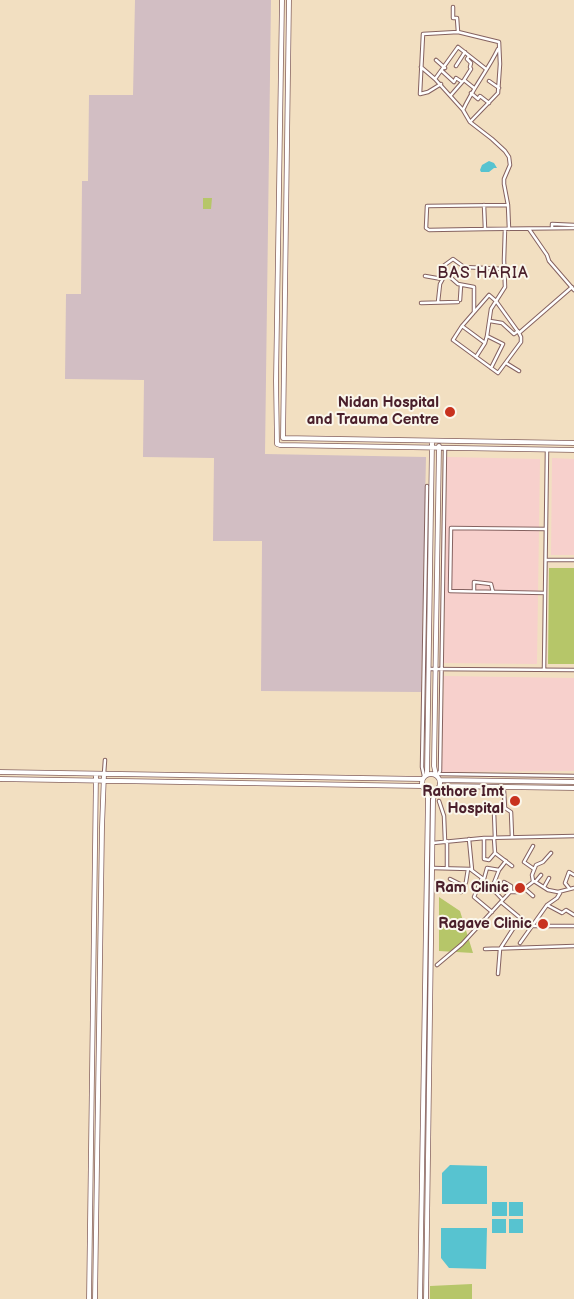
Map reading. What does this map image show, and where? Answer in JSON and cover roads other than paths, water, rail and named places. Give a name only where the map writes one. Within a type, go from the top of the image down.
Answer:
[{"type":"street","points":[[276,442],[282,0]]},
{"type":"street","points":[[283,438],[289,0]]},
{"type":"street","points":[[452,7],[453,18],[457,18],[458,32]]},
{"type":"street","points":[[441,84],[428,92],[420,94],[423,34],[458,32],[497,41],[499,48],[498,93],[470,122]]},
{"type":"street","points":[[436,79],[457,47],[486,70]]},
{"type":"street","points":[[463,110],[471,93],[499,48]]},
{"type":"street","points":[[456,66],[465,52]]},
{"type":"street","points":[[451,95],[471,69],[471,63],[467,59],[469,56]]},
{"type":"street","points":[[436,60],[444,68]]},
{"type":"street","points":[[421,67],[451,95],[470,122],[492,139],[509,157],[510,165],[504,179],[508,205],[504,269],[505,289],[491,309],[485,343],[476,357]]},
{"type":"street","points":[[442,71],[454,82],[456,78],[474,88]]},
{"type":"street","points":[[495,76],[499,71]]},
{"type":"street","points":[[489,81],[499,88]]},
{"type":"street","points":[[471,93],[478,99],[480,96],[489,103]]},
{"type":"street","points":[[508,205],[427,206],[427,230],[552,228],[552,224],[574,226]]},
{"type":"street","points":[[484,206],[485,229]]},
{"type":"street","points":[[490,321],[502,323],[514,334],[573,289],[549,260],[529,228]]},
{"type":"street","points":[[474,313],[474,287],[456,283],[442,267],[453,259],[464,267],[504,269]]},
{"type":"street","points":[[438,302],[440,284],[446,273]]},
{"type":"street","points":[[425,276],[442,279]]},
{"type":"street","points":[[421,303],[459,301],[461,284]]},
{"type":"street","points":[[491,295],[521,337],[521,342],[498,373],[453,340],[474,313],[491,295]]},
{"type":"street","points":[[462,326],[485,343]]},
{"type":"street","points":[[487,336],[503,344],[491,368]]},
{"type":"street","points":[[506,363],[519,371]]},
{"type":"street","points":[[276,442],[283,438],[574,443]]},
{"type":"street","points":[[422,786],[429,669],[429,516],[427,486],[432,441]]},
{"type":"street","points":[[440,441],[438,448],[434,766],[440,786]]},
{"type":"street","points":[[276,442],[280,445],[574,450]]},
{"type":"street","points":[[438,776],[445,449]]},
{"type":"street","points":[[544,670],[547,450]]},
{"type":"street","points":[[424,777],[422,767],[429,516]]},
{"type":"street","points":[[545,593],[450,591],[451,528],[546,529]]},
{"type":"street","points":[[546,560],[574,560]]},
{"type":"street","points":[[474,592],[474,582],[491,584],[493,592]]},
{"type":"street","points":[[429,669],[574,670]]},
{"type":"street","points":[[95,1299],[102,827],[105,760]]},
{"type":"street","points":[[0,772],[424,777],[574,776]]},
{"type":"street","points":[[89,1299],[96,774]]},
{"type":"street","points":[[438,776],[574,782]]},
{"type":"street","points":[[0,779],[422,786],[426,790],[428,798],[420,1299]]},
{"type":"street","points":[[426,1299],[433,800],[435,791],[440,786],[574,788]]},
{"type":"street","points":[[426,790],[435,791]]},
{"type":"street","points":[[504,792],[505,808],[511,812],[512,837]]},
{"type":"street","points":[[439,802],[444,816],[447,868]]},
{"type":"street","points":[[478,810],[494,812],[495,853],[490,860],[484,859],[484,838]]},
{"type":"street","points":[[96,827],[102,827]]},
{"type":"street","points":[[433,843],[484,838],[574,836]]},
{"type":"street","points":[[461,892],[470,869],[470,839]]},
{"type":"street","points":[[533,846],[524,862],[534,869]]},
{"type":"street","points":[[495,853],[512,866]]},
{"type":"street","points":[[534,881],[536,864],[543,862],[551,853]]},
{"type":"street","points":[[492,888],[498,870],[506,862]]},
{"type":"street","points":[[433,868],[470,869],[483,878],[520,918],[532,926],[574,926]]},
{"type":"street","points":[[492,912],[474,896],[486,868],[498,870]]},
{"type":"street","points":[[569,888],[565,883],[566,879],[569,872],[574,875]]},
{"type":"street","points":[[437,965],[462,944],[512,891],[520,892],[541,875]]},
{"type":"street","points":[[544,887],[550,878]]},
{"type":"street","points":[[450,879],[464,886]]},
{"type":"street","points":[[534,881],[548,890],[560,893]]},
{"type":"street","points":[[504,882],[511,886],[512,891]]},
{"type":"street","points":[[426,885],[433,885]]},
{"type":"street","points":[[520,943],[548,904],[557,898],[560,893],[569,888],[574,888]]},
{"type":"street","points":[[524,889],[533,896]]},
{"type":"street","points":[[548,904],[562,913],[566,910],[574,915]]},
{"type":"street","points":[[498,974],[500,949],[520,918]]},
{"type":"street","points":[[485,949],[574,946]]},
{"type":"street","points":[[89,1281],[96,1281]]},
{"type":"water","points":[[489,161],[494,163],[497,168],[489,172],[481,172],[482,165]]},
{"type":"water","points":[[450,1165],[487,1166],[487,1204],[442,1204],[442,1173]]},
{"type":"water","points":[[492,1202],[507,1202],[507,1216],[492,1216]]},
{"type":"water","points":[[509,1202],[523,1202],[523,1216],[509,1216]]},
{"type":"water","points":[[492,1219],[506,1219],[506,1233],[492,1233]]},
{"type":"water","points":[[509,1219],[523,1219],[523,1233],[509,1233]]},
{"type":"water","points":[[441,1228],[487,1228],[486,1269],[449,1268],[441,1258]]},
{"type":"place","name":"Nidan Hospital and Trauma Centre","points":[[450,412]]},
{"type":"place","name":"Rathore Imt Hospital","points":[[515,801]]},
{"type":"place","name":"Ram Clinic","points":[[520,888]]},
{"type":"place","name":"Ragave Clinic","points":[[543,924]]},
{"type":"district","name":"BAS HARIA","points":[[483,274]]}]
